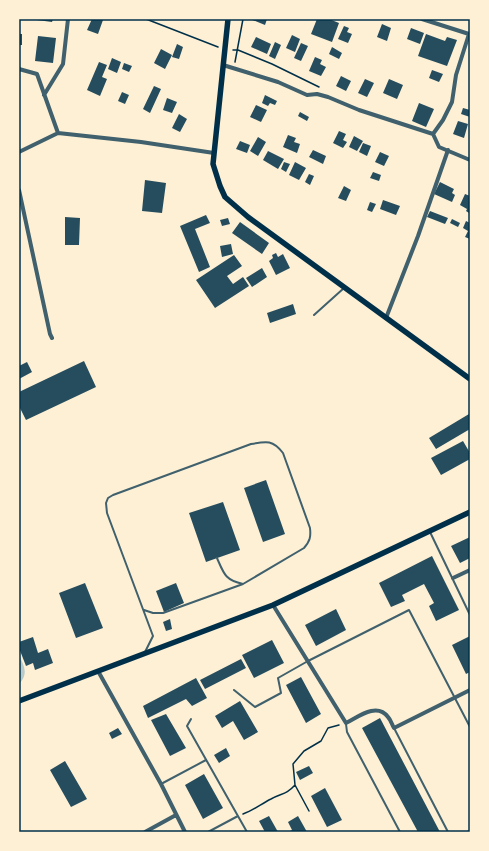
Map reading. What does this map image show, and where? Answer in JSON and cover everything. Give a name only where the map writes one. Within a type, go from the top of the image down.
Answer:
[{"type":"main road","points":[[228,19],[213,164],[225,197],[248,217],[470,379]]},
{"type":"main road","points":[[19,701],[273,605],[470,512]]},
{"type":"street","points":[[44,95],[63,64],[68,19]]},
{"type":"street","points":[[422,19],[469,34],[456,75],[452,102],[443,120],[433,134]]},
{"type":"street","points":[[223,65],[278,82],[307,95],[317,94],[328,97],[359,110],[433,134],[439,147],[470,160]]},
{"type":"street","points":[[19,69],[37,74],[58,133]]},
{"type":"street","points":[[19,152],[58,133],[141,142],[214,153]]},
{"type":"street","points":[[386,318],[418,236],[448,150]]},
{"type":"street","points":[[19,190],[52,338]]},
{"type":"street","points":[[453,578],[470,570]]},
{"type":"street","points":[[273,605],[346,723],[372,710],[380,711],[388,716],[394,728],[470,690]]},
{"type":"street","points":[[98,671],[162,784],[176,815],[186,832]]},
{"type":"street","points":[[145,832],[176,815]]},
{"type":"lane","points":[[314,315],[344,288]]},
{"type":"lane","points":[[144,610],[153,613],[163,613],[243,584],[304,548],[309,542],[311,536],[310,528],[283,453],[278,446],[271,442],[251,444],[108,498],[106,502],[107,513],[153,636],[144,653]]},
{"type":"lane","points":[[430,531],[470,615]]},
{"type":"lane","points":[[217,558],[227,578],[243,584]]},
{"type":"lane","points":[[234,690],[255,707],[281,693],[278,678],[308,660],[408,610],[470,727]]},
{"type":"lane","points":[[191,719],[187,726],[247,832]]},
{"type":"lane","points":[[346,723],[347,732],[400,832]]},
{"type":"lane","points":[[394,728],[448,832]]},
{"type":"lane","points":[[162,784],[206,760]]},
{"type":"lane","points":[[208,832],[238,816]]},
{"type":"path","points":[[146,19],[225,49],[238,50],[272,64],[320,88]]},
{"type":"path","points":[[234,68],[243,19]]},
{"type":"path","points":[[309,811],[295,785],[293,764],[304,751],[321,741],[328,728],[346,723]]},
{"type":"path","points":[[238,816],[254,810],[271,799],[288,792],[295,785]]},
{"type":"shaded area","points":[[19,655],[24,666],[25,673],[19,684]]},
{"type":"building","points":[[37,19],[53,19],[52,22]]},
{"type":"building","points":[[92,19],[103,20],[98,34],[87,30]]},
{"type":"building","points":[[250,19],[267,19],[265,25]]},
{"type":"building","points":[[317,19],[329,19],[339,23],[332,42],[311,34]]},
{"type":"building","points":[[382,24],[391,28],[387,41],[377,37]]},
{"type":"building","points":[[344,26],[349,28],[347,32],[352,34],[348,43],[338,39]]},
{"type":"building","points":[[411,28],[424,33],[420,44],[407,39]]},
{"type":"building","points":[[19,34],[22,34],[22,45],[19,45]]},
{"type":"building","points":[[426,34],[445,41],[447,37],[457,40],[447,66],[418,56]]},
{"type":"building","points":[[292,35],[300,39],[295,52],[286,48]]},
{"type":"building","points":[[38,36],[56,38],[53,63],[35,61]]},
{"type":"building","points":[[256,37],[271,44],[267,54],[251,47]]},
{"type":"building","points":[[275,42],[281,45],[275,59],[269,56]]},
{"type":"building","points":[[301,43],[308,46],[301,61],[294,58]]},
{"type":"building","points":[[177,44],[183,47],[179,59],[172,57]]},
{"type":"building","points":[[332,47],[342,53],[339,59],[329,54]]},
{"type":"building","points":[[161,49],[172,55],[165,69],[154,63]]},
{"type":"building","points":[[315,57],[322,60],[320,64],[326,67],[321,76],[309,71]]},
{"type":"building","points":[[112,58],[121,62],[117,73],[108,69]]},
{"type":"building","points":[[99,62],[107,65],[102,77],[107,79],[100,96],[87,90]]},
{"type":"building","points":[[124,63],[132,66],[129,72],[122,69]]},
{"type":"building","points":[[432,70],[443,74],[439,82],[429,78]]},
{"type":"building","points":[[341,76],[351,81],[346,91],[336,86]]},
{"type":"building","points":[[365,79],[374,83],[367,97],[358,93]]},
{"type":"building","points":[[389,79],[403,85],[397,99],[383,93]]},
{"type":"building","points":[[154,86],[161,89],[150,113],[143,109]]},
{"type":"building","points":[[122,92],[129,95],[125,104],[118,101]]},
{"type":"building","points":[[265,95],[277,101],[275,105],[270,103],[268,106],[262,103]]},
{"type":"building","points":[[167,98],[177,102],[172,113],[163,110]]},
{"type":"building","points":[[419,103],[434,109],[426,127],[412,121]]},
{"type":"building","points":[[256,105],[267,110],[261,122],[250,117]]},
{"type":"building","points":[[463,108],[470,110],[470,117],[461,114]]},
{"type":"building","points":[[300,112],[309,117],[307,121],[298,116]]},
{"type":"building","points":[[179,114],[187,119],[180,132],[172,128]]},
{"type":"building","points":[[458,121],[468,124],[464,138],[453,134]]},
{"type":"building","points":[[339,131],[346,134],[343,140],[347,142],[343,148],[333,143]]},
{"type":"building","points":[[288,135],[296,138],[294,142],[300,144],[297,153],[283,147]]},
{"type":"building","points":[[354,136],[363,141],[357,151],[349,147]]},
{"type":"building","points":[[258,137],[266,142],[258,156],[250,151]]},
{"type":"building","points":[[240,141],[250,145],[247,153],[236,149]]},
{"type":"building","points":[[363,143],[371,146],[367,156],[359,152]]},
{"type":"building","points":[[313,150],[326,156],[323,164],[309,157]]},
{"type":"building","points":[[268,151],[284,159],[278,169],[263,160]]},
{"type":"building","points":[[380,152],[389,156],[384,166],[375,162]]},
{"type":"building","points":[[284,162],[290,164],[286,172],[281,169]]},
{"type":"building","points":[[295,162],[306,168],[299,180],[289,175]]},
{"type":"building","points":[[373,172],[381,175],[379,181],[370,178]]},
{"type":"building","points":[[309,174],[314,176],[310,185],[305,182]]},
{"type":"building","points":[[145,180],[166,183],[162,213],[142,211]]},
{"type":"building","points":[[440,182],[454,189],[452,193],[455,195],[452,202],[434,194]]},
{"type":"building","points":[[344,186],[351,190],[346,201],[338,198]]},
{"type":"building","points":[[465,194],[470,196],[469,213],[466,211],[467,209],[460,205]]},
{"type":"building","points":[[383,200],[400,206],[396,215],[380,209]]},
{"type":"building","points":[[370,202],[376,204],[372,212],[367,210]]},
{"type":"building","points":[[430,211],[448,218],[445,224],[427,217]]},
{"type":"building","points":[[206,215],[210,223],[195,229],[210,267],[199,272],[180,226]]},
{"type":"building","points":[[65,217],[80,218],[79,245],[65,245]]},
{"type":"building","points":[[228,218],[230,224],[222,226],[220,220]]},
{"type":"building","points":[[452,219],[460,223],[458,227],[450,223]]},
{"type":"building","points":[[466,221],[470,223],[470,239],[465,237],[468,231],[463,228]]},
{"type":"building","points":[[240,222],[269,243],[262,254],[232,233]]},
{"type":"building","points":[[231,244],[233,254],[222,257],[220,246]]},
{"type":"building","points":[[276,253],[278,257],[283,254],[290,268],[276,275],[269,261],[273,258],[272,255]]},
{"type":"building","points":[[234,255],[242,266],[227,276],[233,284],[243,277],[249,286],[215,308],[196,280]]},
{"type":"building","points":[[262,268],[267,277],[252,287],[246,278]]},
{"type":"building","points":[[293,304],[296,314],[270,323],[267,313]]},
{"type":"building","points":[[84,361],[96,387],[26,420],[19,406],[19,392]]},
{"type":"building","points":[[27,362],[32,372],[19,379],[19,366]]},
{"type":"building","points":[[469,414],[470,429],[436,449],[429,438]]},
{"type":"building","points":[[463,441],[470,453],[470,459],[441,475],[431,458]]},
{"type":"building","points":[[266,480],[285,534],[263,542],[244,488]]},
{"type":"building","points":[[223,502],[240,550],[206,562],[189,513]]},
{"type":"building","points":[[470,537],[470,558],[460,563],[451,546]]},
{"type":"building","points":[[432,556],[459,610],[436,621],[429,606],[434,603],[424,584],[402,595],[405,601],[391,607],[379,583]]},
{"type":"building","points":[[85,583],[103,628],[76,638],[59,593]]},
{"type":"building","points":[[176,583],[184,603],[164,612],[156,591]]},
{"type":"building","points":[[336,609],[346,630],[316,646],[305,625]]},
{"type":"building","points":[[170,619],[172,629],[166,631],[163,622]]},
{"type":"building","points":[[470,636],[470,672],[466,674],[452,645]]},
{"type":"building","points":[[33,637],[38,653],[48,649],[53,663],[35,670],[33,663],[26,666],[19,648],[19,642]]},
{"type":"building","points":[[272,640],[284,663],[254,678],[242,655]]},
{"type":"building","points":[[241,659],[246,668],[205,689],[200,680]]},
{"type":"building","points":[[301,677],[321,714],[306,723],[286,685]]},
{"type":"building","points":[[196,678],[207,698],[192,706],[186,699],[148,718],[143,706]]},
{"type":"building","points":[[240,701],[258,732],[244,740],[233,721],[222,728],[215,716]]},
{"type":"building","points":[[166,714],[186,748],[170,756],[151,720]]},
{"type":"building","points":[[380,718],[440,832],[418,832],[362,728]]},
{"type":"building","points":[[118,728],[122,734],[112,739],[109,733]]},
{"type":"building","points":[[226,748],[230,756],[219,763],[214,755]]},
{"type":"building","points":[[65,761],[87,799],[71,807],[50,770]]},
{"type":"building","points":[[309,766],[313,773],[300,780],[296,772]]},
{"type":"building","points":[[204,774],[223,808],[203,819],[185,785]]},
{"type":"building","points":[[325,788],[342,820],[327,827],[311,796]]},
{"type":"building","points":[[269,816],[278,832],[265,832],[259,821]]},
{"type":"building","points":[[298,816],[307,832],[288,832],[292,830],[288,822]]}]
